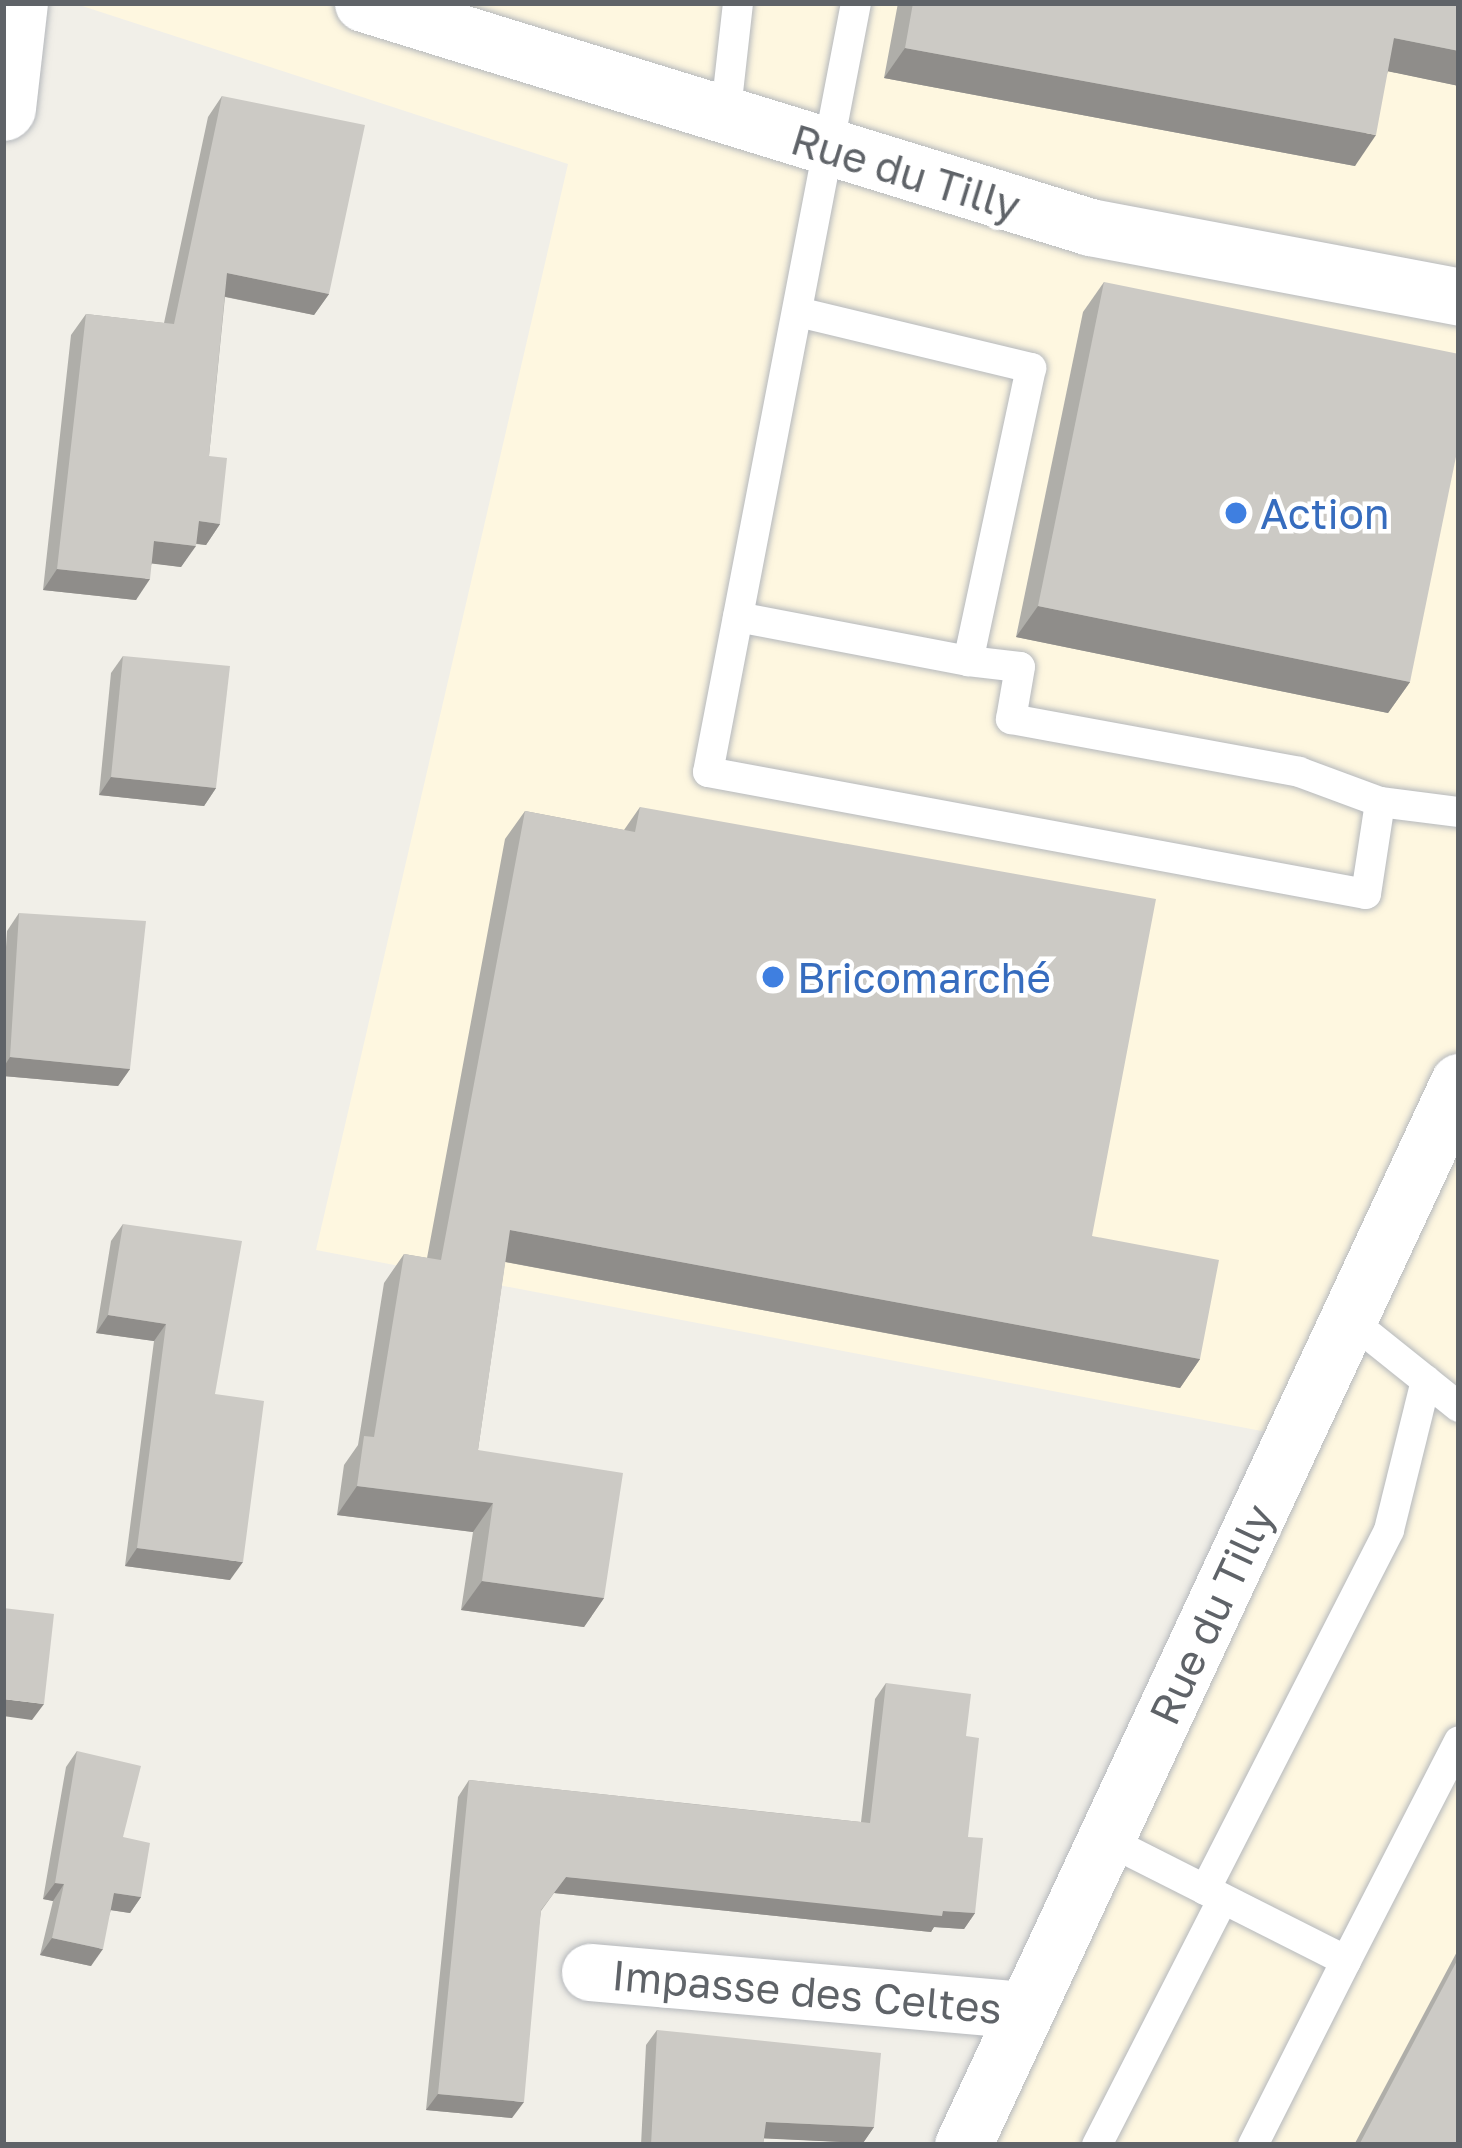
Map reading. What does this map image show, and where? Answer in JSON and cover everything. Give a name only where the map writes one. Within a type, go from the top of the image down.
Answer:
[{"type":"main road","points":[[3,108],[15,3]]},
{"type":"street","name":"Rue du Tilly","points":[[363,3],[1090,227],[1459,297]]},
{"type":"street","name":"Rue du Tilly","points":[[963,2145],[1459,1082]]},
{"type":"street","name":"Impasse des Celtes","points":[[590,1972],[1025,2010]]},
{"type":"lane","points":[[725,118],[738,3]]},
{"type":"lane","points":[[856,3],[708,772],[1366,893],[1380,802]]},
{"type":"lane","points":[[798,312],[1031,368],[968,661]]},
{"type":"lane","points":[[738,617],[1020,667],[1011,719],[1299,772],[1380,802],[1459,812]]},
{"type":"lane","points":[[1348,1319],[1459,1407]]},
{"type":"lane","points":[[1096,2145],[1389,1530],[1426,1382]]},
{"type":"lane","points":[[1253,2145],[1459,1741]]},
{"type":"lane","points":[[1105,1839],[1346,1961]]},
{"type":"shaded area","points":[[73,3],[1459,3],[1459,2145],[965,2145],[1308,1440],[316,1250],[568,164]]},
{"type":"building","points":[[913,3],[1459,3],[1459,51],[1394,38],[1376,135],[905,48]]},
{"type":"building","points":[[222,96],[365,125],[329,294],[227,273],[209,456],[227,458],[220,524],[199,521],[196,546],[154,541],[150,579],[57,569],[86,314],[174,324]]},
{"type":"building","name":"Action","points":[[1104,282],[1459,354],[1459,442],[1410,682],[1038,606]]},
{"type":"building","points":[[123,656],[230,666],[216,788],[111,777]]},
{"type":"building","points":[[640,807],[1156,899],[1092,1236],[1219,1260],[1200,1359],[510,1230],[478,1450],[623,1473],[604,1598],[482,1581],[493,1503],[357,1486],[364,1436],[374,1437],[404,1254],[441,1260],[525,811],[635,832]]},
{"type":"building","points":[[19,913],[146,921],[130,1069],[10,1057]]},
{"type":"building","points":[[123,1224],[242,1241],[215,1394],[264,1401],[243,1562],[137,1548],[166,1324],[108,1315]]},
{"type":"building","points":[[3,1608],[54,1614],[44,1704],[3,1699]]},
{"type":"building","points":[[886,1683],[971,1694],[966,1736],[979,1738],[968,1837],[983,1838],[975,1913],[943,1911],[942,1916],[566,1877],[541,1910],[524,2102],[438,2094],[469,1780],[870,1823]]},
{"type":"building","points":[[77,1751],[141,1766],[123,1837],[150,1843],[141,1897],[114,1893],[103,1949],[52,1938],[64,1884],[55,1883]]},
{"type":"building","points":[[1459,1957],[1459,2145],[1359,2145]]},
{"type":"building","points":[[657,2030],[881,2053],[874,2127],[766,2122],[763,2145],[651,2145]]},
{"type":"place","name":"Action","points":[[1236,513]]},
{"type":"place","name":"Bricomarché","points":[[773,977]]}]
